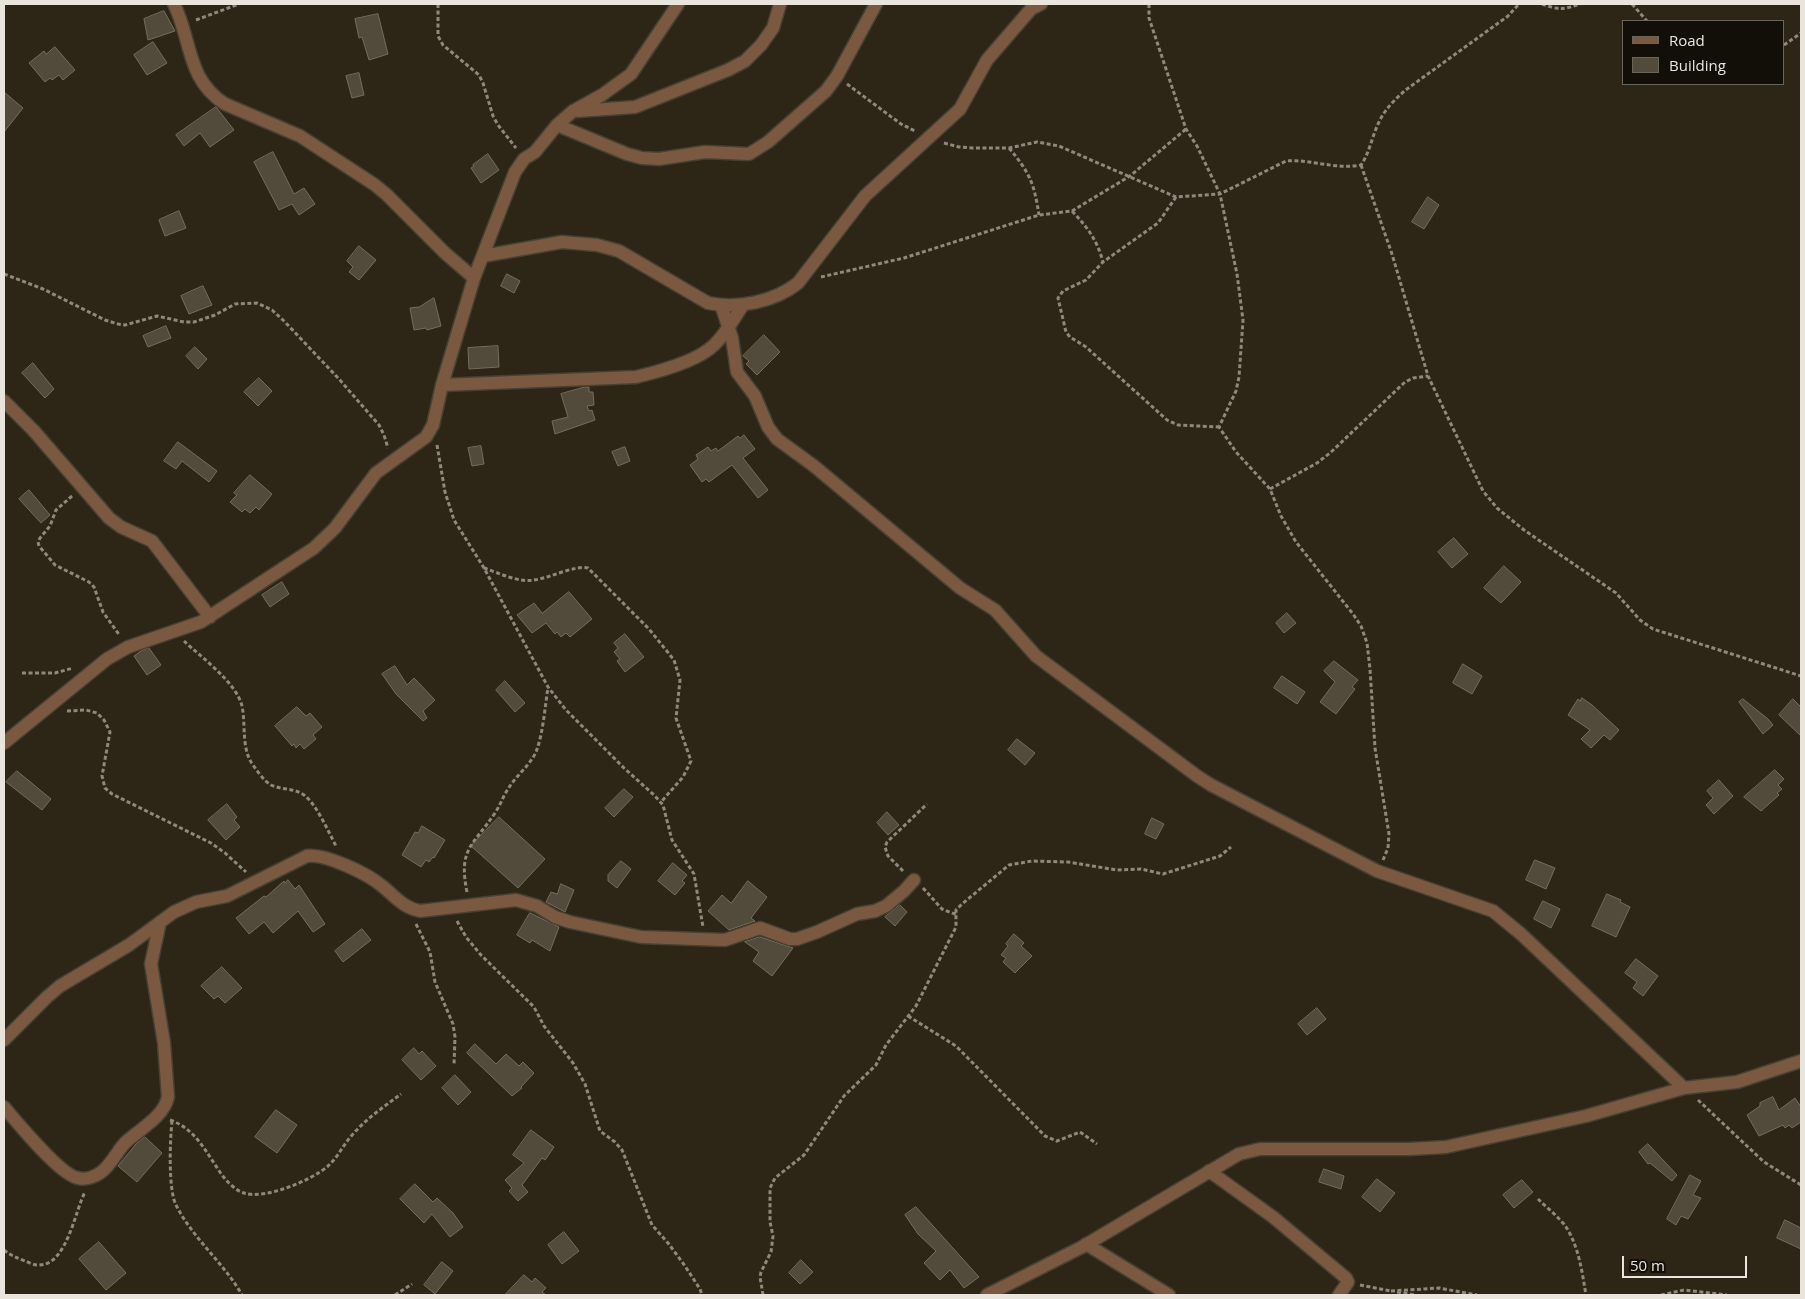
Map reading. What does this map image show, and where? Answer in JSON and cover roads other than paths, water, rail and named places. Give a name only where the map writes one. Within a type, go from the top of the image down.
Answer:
[{"type":"street","points":[[174,4],[192,62],[203,83],[217,99],[224,104],[300,136],[375,185],[444,253],[474,278]]},
{"type":"street","points":[[4,743],[107,659],[128,647],[192,626],[210,617],[314,548],[335,528],[376,472],[426,436],[433,425],[442,385],[474,278],[515,172],[524,159],[534,152],[557,125],[573,111],[602,95],[631,74],[678,4]]},
{"type":"street","points":[[573,111],[635,107],[728,70],[745,61],[761,45],[773,28],[780,4]]},
{"type":"street","points":[[557,125],[627,154],[642,158],[659,159],[705,152],[749,154],[768,142],[826,91],[837,76],[876,4]]},
{"type":"street","points":[[483,256],[562,242],[596,245],[618,251],[696,298],[708,303],[743,305],[786,292],[798,283],[866,196],[960,109],[987,60],[1031,8],[1041,4]]},
{"type":"street","points":[[720,305],[729,326],[737,372],[758,402],[768,427],[776,439],[814,466],[960,588],[996,610],[1036,656],[1197,776],[1377,871],[1478,904],[1493,911],[1505,919],[1684,1088]]},
{"type":"street","points":[[442,385],[636,377],[659,372],[708,351],[729,326],[743,305]]},
{"type":"street","points":[[4,401],[34,431],[114,523],[152,541],[210,617]]},
{"type":"street","points":[[4,1040],[47,996],[60,986],[129,944],[184,907],[196,902],[227,896],[307,856],[320,855],[365,874],[375,880],[405,906],[420,911],[524,901],[537,906],[555,917],[570,922],[641,937],[705,940],[725,940],[760,928],[790,939],[802,938],[857,914],[875,911],[886,906],[914,880]]},
{"type":"street","points":[[4,1107],[65,1172],[79,1179],[97,1175],[106,1168],[123,1144],[158,1115],[167,1103],[168,1097],[164,1043],[151,964],[160,922]]},
{"type":"street","points":[[987,1295],[1086,1244],[1209,1171],[1250,1150],[1260,1148],[1410,1149],[1446,1147],[1586,1116],[1684,1088],[1737,1082],[1801,1061]]},
{"type":"street","points":[[1209,1171],[1273,1217],[1346,1278],[1348,1282],[1339,1295]]},
{"type":"street","points":[[1086,1244],[1169,1295]]}]
